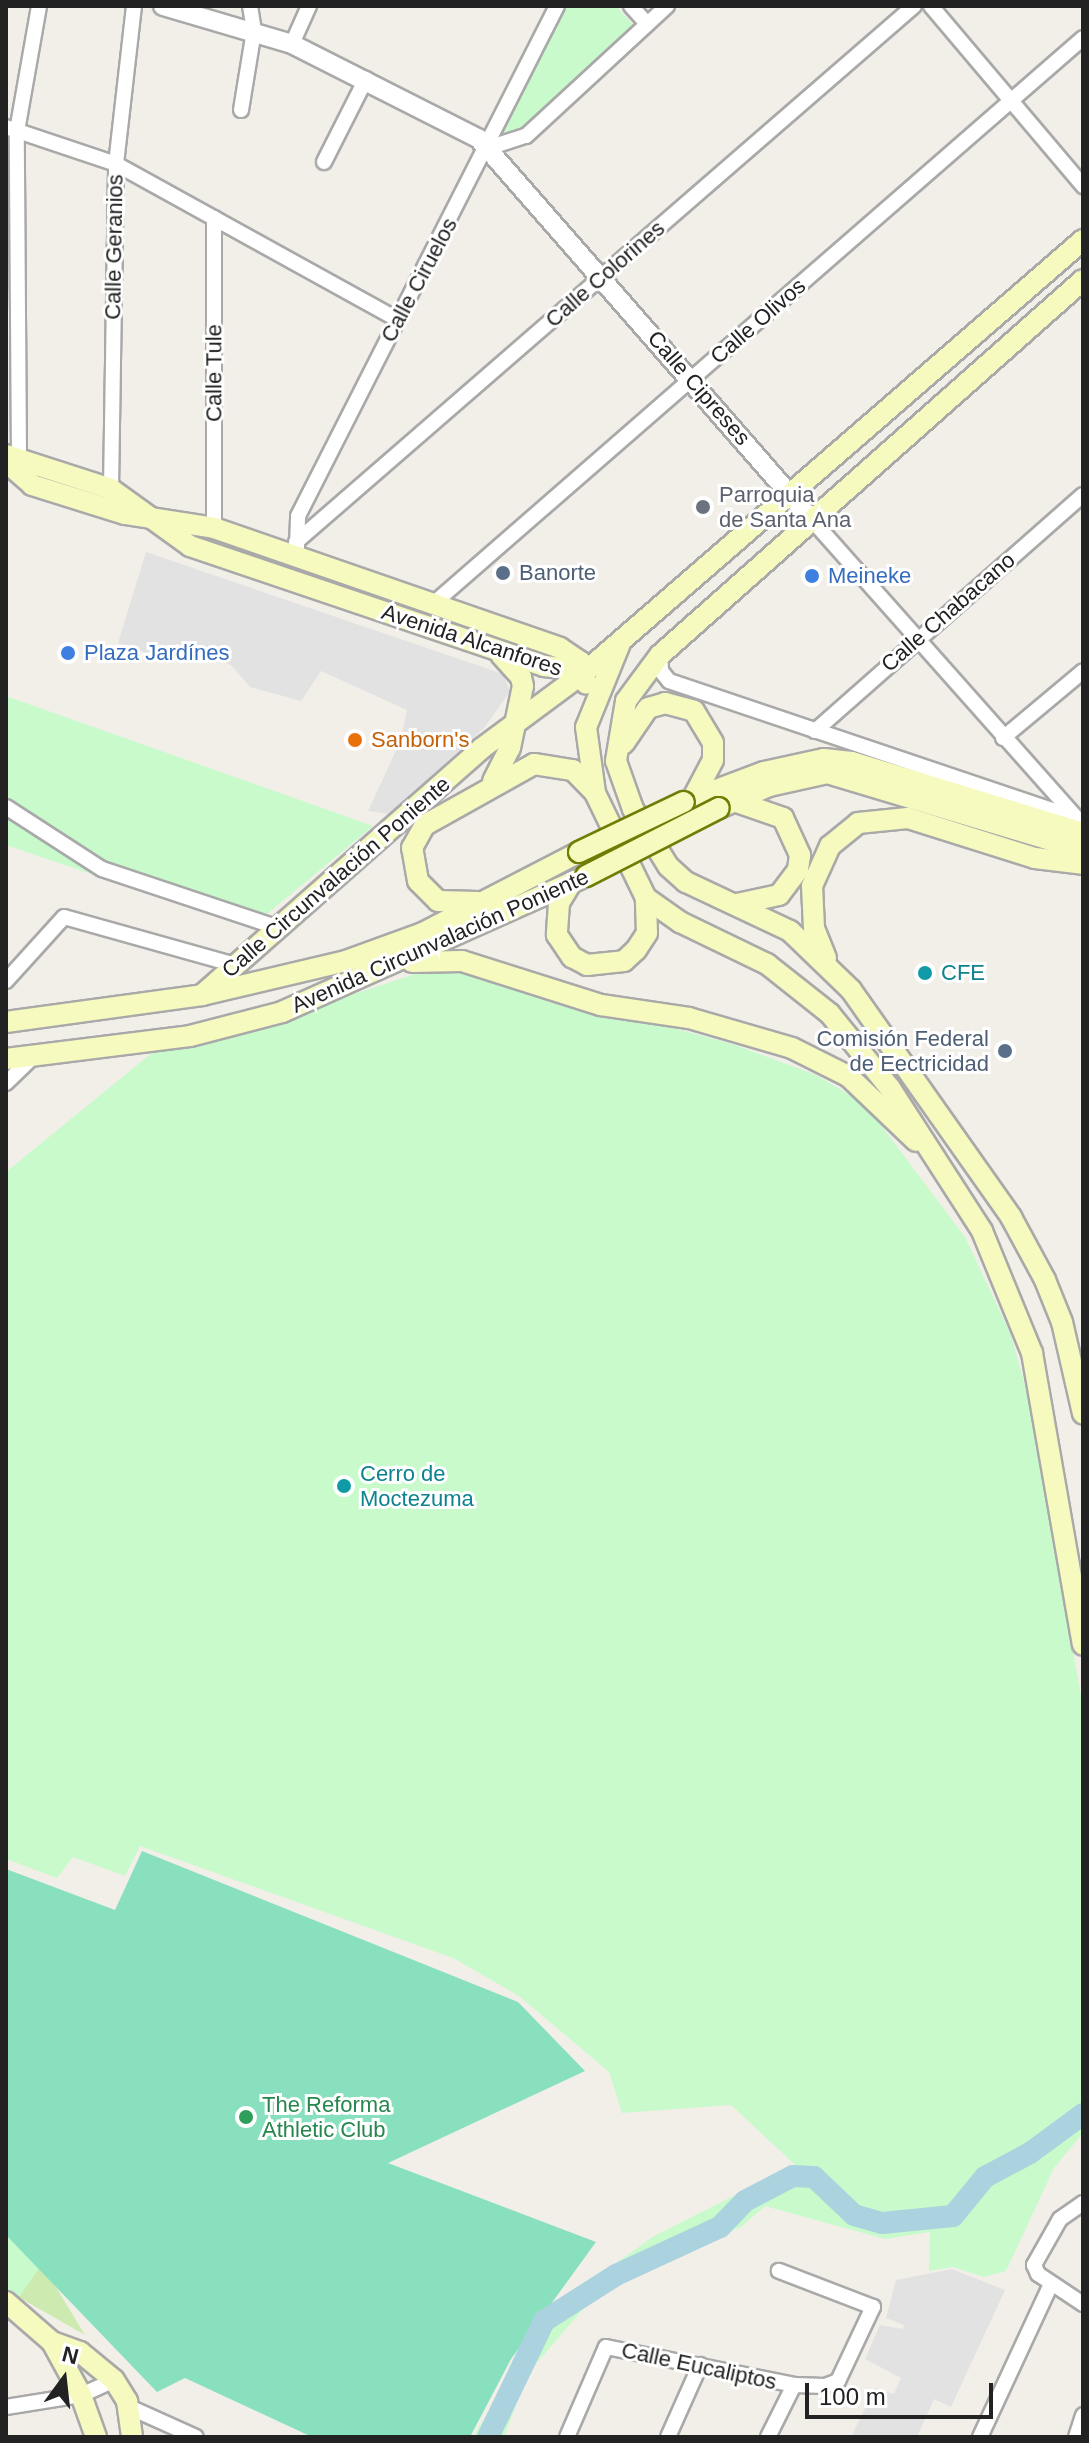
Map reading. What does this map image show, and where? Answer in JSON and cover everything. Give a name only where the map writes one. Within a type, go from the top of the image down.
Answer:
[{"type":"main road","name":"Calle Circunvalación Poniente","points":[[202,995],[516,721],[586,671],[1083,240]]},
{"type":"main road","points":[[1083,280],[660,655],[626,701],[616,761],[633,809],[668,866],[686,882],[790,931],[831,969],[1011,1217],[1062,1322],[1083,1414]]},
{"type":"main road","name":"Avenida Alcanfores","points":[[11,461],[111,489],[190,546],[496,651],[566,673],[586,671]]},
{"type":"main road","name":"Avenida Alcanfores","points":[[11,461],[46,490],[105,510],[214,528],[298,550],[433,604],[560,648],[586,671]]},
{"type":"main road","points":[[586,727],[621,641]]},
{"type":"main road","points":[[491,784],[505,762],[516,721],[521,677],[496,651]]},
{"type":"main road","points":[[578,880],[559,903],[557,935],[572,957],[587,965],[624,961],[647,933],[646,898],[595,793],[586,757],[586,671]]},
{"type":"main road","points":[[616,761],[637,717],[665,703],[680,704],[694,711],[713,743],[713,760],[688,800]]},
{"type":"main road","points":[[688,800],[798,762],[824,759],[852,762],[1081,825]]},
{"type":"main road","points":[[490,901],[452,904],[427,894],[412,866],[412,848],[425,825],[441,812],[517,769],[549,763],[573,770],[595,793]]},
{"type":"main road","points":[[726,805],[800,776],[827,773],[1083,850]]},
{"type":"main road","name":"Avenida Circunvalación Poniente","points":[[6,1022],[202,995],[346,961],[490,901],[579,852],[688,800]]},
{"type":"main road","points":[[726,805],[783,818],[800,855],[798,870],[779,895],[737,904]]},
{"type":"main road","name":"Avenida Circunvalación Poniente","points":[[6,1059],[190,1036],[282,1012],[400,963],[578,880],[726,805]]},
{"type":"main road","points":[[831,969],[814,928],[812,886],[830,846],[858,823],[908,818],[1035,858],[1083,864]]},
{"type":"main road","points":[[646,898],[800,986],[890,1088],[982,1231],[1032,1353],[1079,1606],[1083,1645]]},
{"type":"main road","points":[[400,963],[462,961],[601,1005],[689,1018],[792,1048],[848,1076],[943,1166]]},
{"type":"main road","points":[[6,2302],[52,2342],[81,2395],[96,2437]]},
{"type":"main road","points":[[52,2342],[80,2352],[114,2380],[129,2407],[132,2437]]},
{"type":"street","points":[[11,461],[12,129],[39,6]]},
{"type":"street","name":"Calle Geranios","points":[[111,489],[116,164],[134,6]]},
{"type":"street","name":"Calle Cipreses","points":[[163,6],[292,44],[467,132],[488,148],[1081,825]]},
{"type":"street","points":[[241,110],[254,31],[250,6]]},
{"type":"street","points":[[292,44],[309,6]]},
{"type":"street","name":"Calle Ciruelos","points":[[298,550],[298,516],[397,319],[488,148],[557,6]]},
{"type":"street","points":[[631,6],[647,24]]},
{"type":"street","points":[[488,148],[526,136],[667,6]]},
{"type":"street","name":"Calle Colorines","points":[[298,550],[602,276],[914,6]]},
{"type":"street","points":[[931,6],[1083,186]]},
{"type":"street","name":"Calle Olivos","points":[[433,604],[1083,38]]},
{"type":"street","points":[[324,162],[366,79]]},
{"type":"street","points":[[12,129],[116,164],[397,319]]},
{"type":"street","name":"Calle Tule","points":[[214,218],[214,528]]},
{"type":"street","points":[[1013,301],[1083,229]]},
{"type":"street","name":"Calle Chabacano","points":[[815,731],[1083,495]]},
{"type":"street","points":[[660,655],[661,671],[669,681],[1081,825]]},
{"type":"street","points":[[1003,738],[1083,671]]},
{"type":"street","points":[[6,807],[102,869],[279,928]]},
{"type":"street","points":[[6,981],[64,917],[236,965]]},
{"type":"street","points":[[6,1083],[35,1054]]},
{"type":"street","points":[[1083,2203],[1060,2219],[1034,2265],[1051,2284],[1083,2304]]},
{"type":"street","name":"Calle Eucaliptos","points":[[567,2437],[606,2347],[794,2385],[825,2386],[838,2381],[873,2307],[779,2271]]},
{"type":"street","points":[[980,2437],[1051,2284]]},
{"type":"street","points":[[668,2437],[700,2365]]},
{"type":"street","points":[[6,2407],[81,2395],[114,2380]]},
{"type":"street","points":[[768,2437],[794,2385]]},
{"type":"street","points":[[129,2407],[196,2437]]},
{"type":"street","points":[[1076,2437],[1083,2415]]},
{"type":"green space","points":[[566,6],[616,6],[636,28],[525,131],[499,139]]},
{"type":"green space","points":[[6,696],[373,826],[250,928],[6,845]]},
{"type":"green space","points":[[427,970],[465,970],[735,1045],[816,1075],[865,1104],[965,1237],[1011,1335],[1026,1389],[1083,1707],[1083,2133],[1054,2168],[1006,2271],[984,2277],[953,2267],[929,2271],[930,2232],[885,2239],[765,2206],[741,2227],[658,2261],[590,2301],[528,2373],[504,2437],[473,2437],[548,2312],[654,2236],[759,2183],[805,2174],[731,2105],[622,2113],[609,2072],[519,1996],[453,1958],[140,1846],[125,1876],[73,1857],[57,1878],[6,1859],[6,1172],[153,1052],[209,1042]]},
{"type":"green space","name":"The Reforma Athletic Club","points":[[142,1851],[518,2002],[585,2071],[388,2163],[596,2242],[511,2359],[470,2437],[312,2437],[185,2378],[157,2392],[6,2235],[6,1869],[115,1910]]},
{"type":"green space","points":[[6,2233],[42,2264],[17,2300],[6,2290]]},
{"type":"green space","points":[[42,2264],[85,2335],[6,2290]]},
{"type":"shaded area","points":[[146,552],[503,674],[510,691],[485,727],[389,814],[368,811],[400,742],[407,710],[321,671],[301,701],[250,687],[231,665],[186,648],[170,661],[118,643]]},
{"type":"shaded area","points":[[952,2269],[1005,2290],[951,2407],[934,2399],[917,2437],[851,2437],[875,2388],[894,2394],[901,2378],[865,2359],[880,2325],[903,2329],[904,2325],[886,2318],[896,2280]]},
{"type":"waterway","points":[[488,2437],[544,2321],[616,2275],[720,2227],[745,2201],[793,2176],[814,2177],[854,2215],[882,2223],[953,2216],[985,2177],[1030,2153],[1083,2114]]},
{"type":"place","name":"Parroquia de Santa Ana","points":[[703,507]]},
{"type":"place","name":"Banorte","points":[[503,573]]},
{"type":"place","name":"Meineke","points":[[812,576]]},
{"type":"place","name":"Plaza Jardínes","points":[[68,653]]},
{"type":"place","name":"Sanborn's","points":[[355,740]]},
{"type":"place","name":"CFE","points":[[925,973]]},
{"type":"place","name":"Comisión Federal de Eectricidad","points":[[1005,1051]]},
{"type":"place","name":"Cerro de Moctezuma","points":[[344,1486]]},
{"type":"place","name":"The Reforma Athletic Club","points":[[246,2117]]}]
